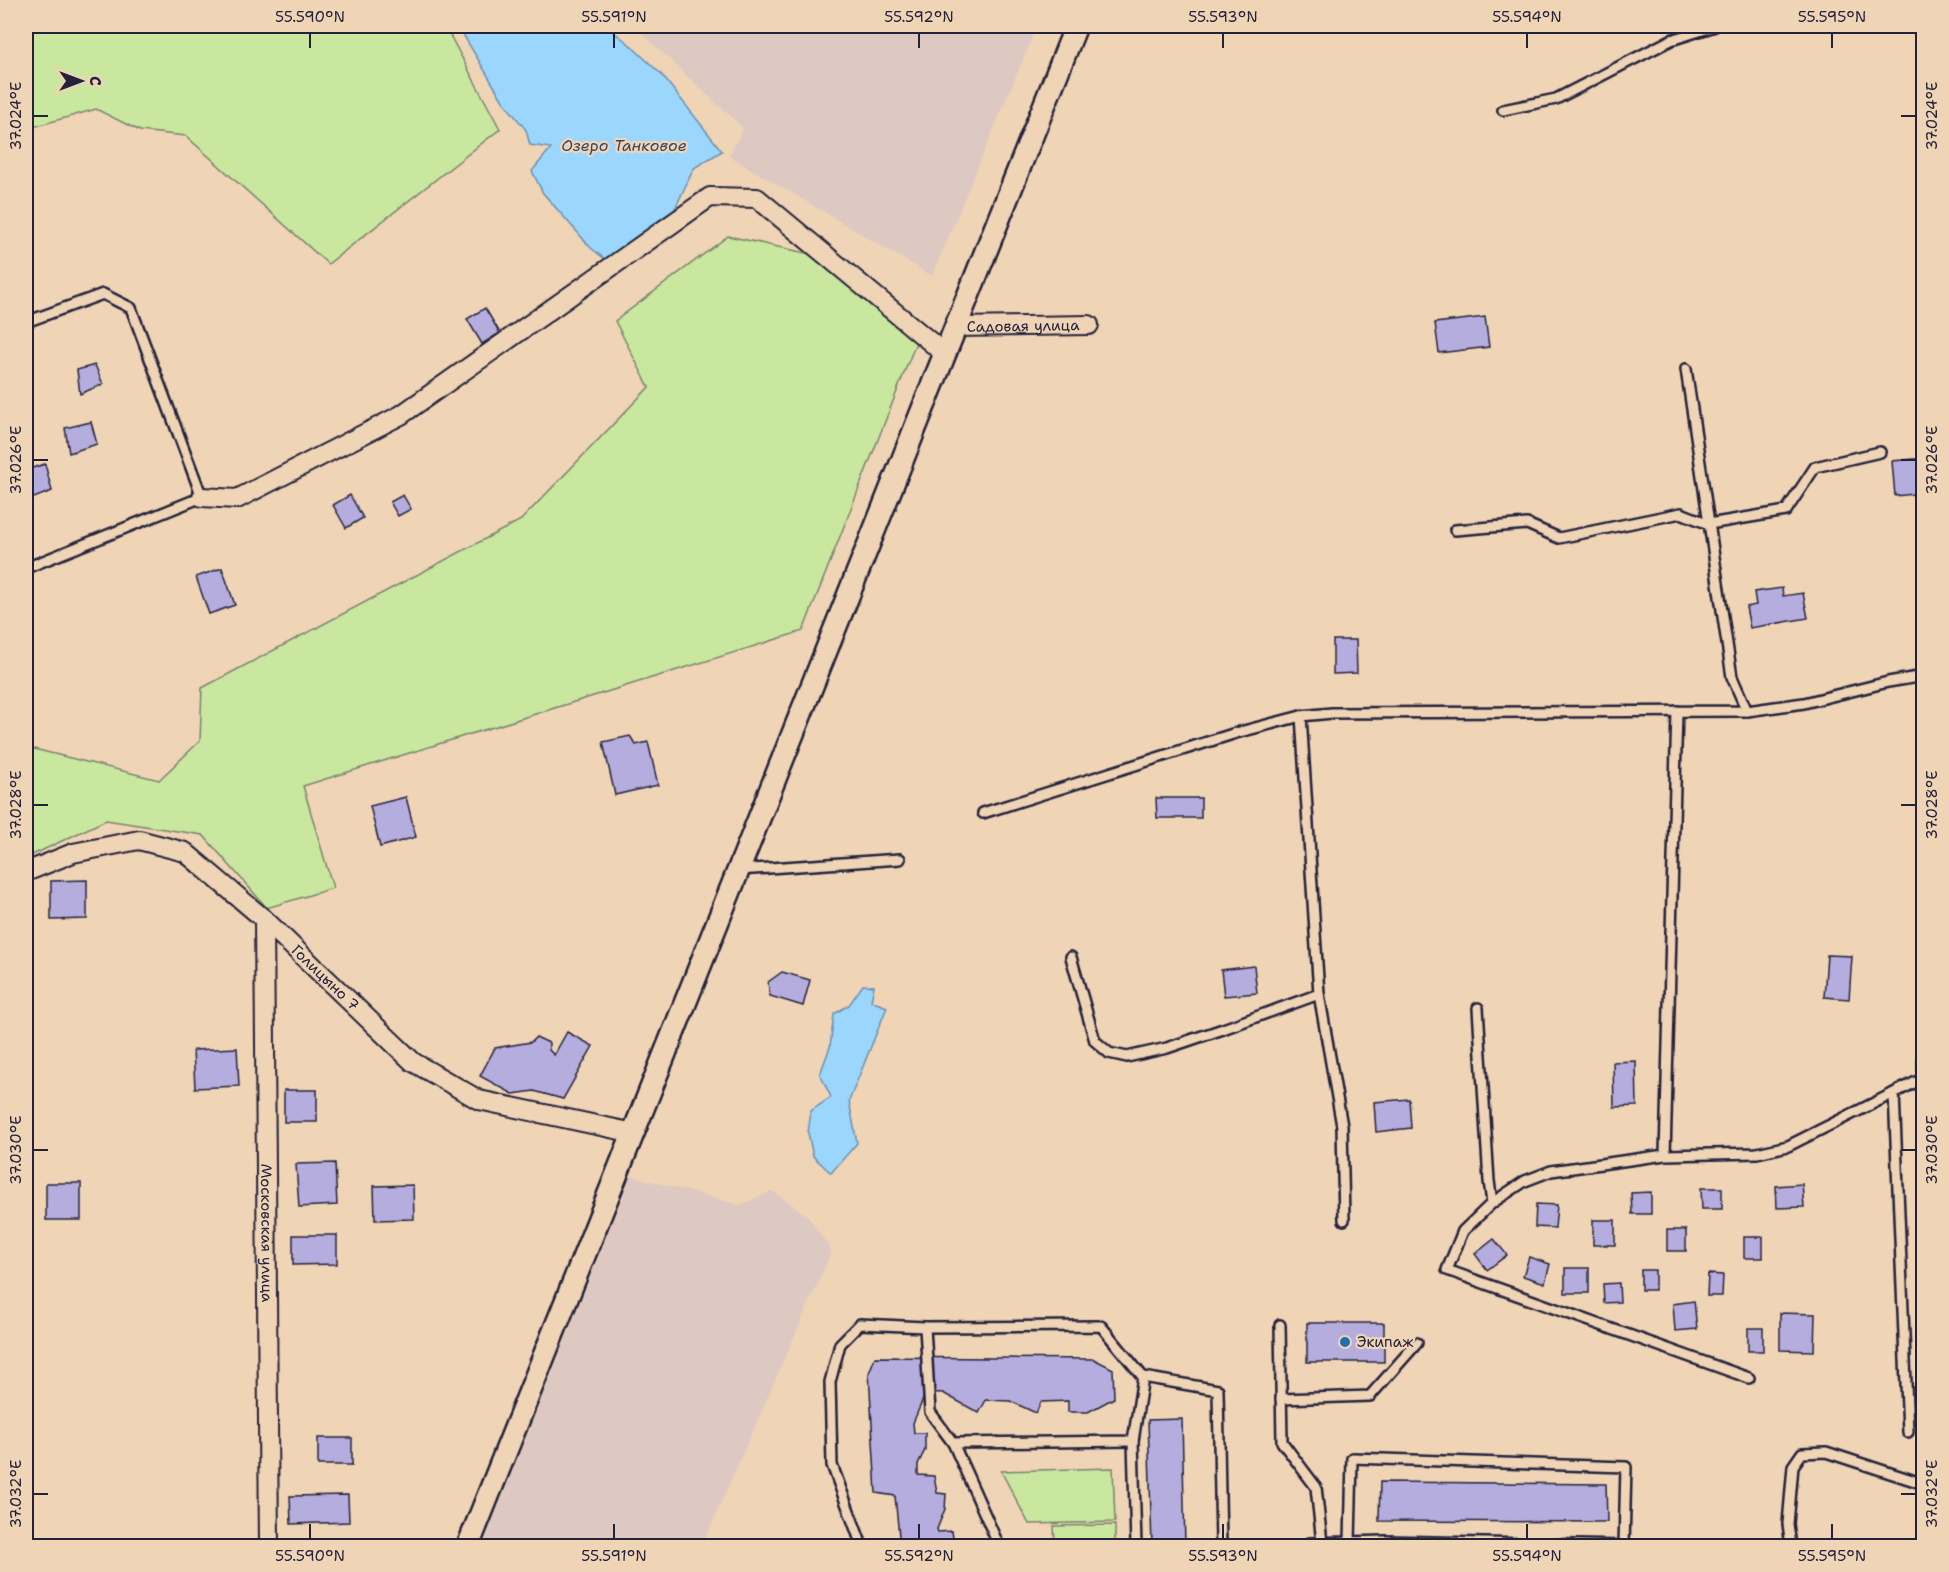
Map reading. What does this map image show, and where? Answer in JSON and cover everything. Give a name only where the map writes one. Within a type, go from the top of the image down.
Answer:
[{"type":"street","points":[[468,1546],[1076,26]]},
{"type":"street","points":[[202,497],[237,499],[401,415],[710,197],[758,198],[945,354]]},
{"type":"street","name":"Садовая улица","points":[[955,327],[1089,325]]},
{"type":"street","name":"Голицыно 7","points":[[26,872],[73,853],[139,840],[185,852],[264,919],[413,1062],[479,1100],[634,1132]]},
{"type":"street","name":"Московская улица","points":[[264,919],[269,1546]]},
{"type":"lane","points":[[1503,110],[1556,99],[1671,40],[1715,26]]},
{"type":"lane","points":[[26,322],[103,294],[131,308],[202,497],[26,568]]},
{"type":"lane","points":[[1686,369],[1732,677],[1747,711]]},
{"type":"lane","points":[[1455,530],[1527,524],[1559,538],[1681,513],[1709,524],[1786,511],[1815,467],[1880,452]]},
{"type":"lane","points":[[983,813],[1236,733],[1301,716],[1332,713],[1747,711],[1804,703],[1888,682],[1923,676]]},
{"type":"lane","points":[[1665,1155],[1677,711]]},
{"type":"lane","points":[[1301,716],[1318,994],[1342,1126],[1344,1220]]},
{"type":"lane","points":[[737,870],[900,860]]},
{"type":"lane","points":[[1071,957],[1095,1041],[1109,1053],[1127,1057],[1167,1048],[1318,994]]},
{"type":"lane","points":[[1478,1008],[1492,1203]]},
{"type":"lane","points":[[1749,1378],[1447,1270],[1463,1231],[1492,1203],[1525,1181],[1551,1171],[1665,1155],[1757,1153],[1788,1146],[1923,1078],[1923,1031]]},
{"type":"lane","points":[[1894,1093],[1908,1431]]},
{"type":"lane","points":[[862,1546],[832,1465],[830,1382],[840,1344],[860,1324],[926,1328],[1101,1326],[1143,1377],[1218,1390],[1221,1546]]},
{"type":"lane","points":[[1280,1325],[1282,1442],[1316,1487],[1322,1543]]},
{"type":"lane","points":[[926,1328],[930,1412],[953,1443],[999,1546]]},
{"type":"lane","points":[[1281,1399],[1370,1396],[1417,1343]]},
{"type":"lane","points":[[1136,1546],[1133,1441],[1143,1377]]},
{"type":"lane","points":[[953,1443],[1133,1441]]},
{"type":"lane","points":[[1791,1546],[1788,1524],[1793,1466],[1802,1453],[1826,1452],[1923,1484]]},
{"type":"lane","points":[[1309,1546],[1309,1543],[1322,1543],[1385,1541],[1624,1546],[1626,1467],[1352,1458],[1350,1542]]},
{"type":"shaded area","points":[[634,26],[1037,26],[932,276],[729,156],[743,128]]},
{"type":"shaded area","points":[[631,1176],[740,1205],[772,1191],[807,1215],[832,1251],[702,1546],[482,1546]]},
{"type":"green space","points":[[26,26],[445,26],[500,129],[328,264],[186,136],[140,131],[96,109],[26,129]]},
{"type":"green space","points":[[728,236],[815,255],[917,340],[803,631],[303,786],[333,888],[267,908],[203,835],[106,820],[26,858],[26,747],[159,780],[200,741],[202,688],[521,520],[649,387],[615,321]]},
{"type":"green space","points":[[1113,1468],[1115,1522],[1029,1524],[1001,1471]]},
{"type":"green space","points":[[1115,1525],[1115,1546],[1055,1546],[1054,1526]]},
{"type":"water","name":"Озеро Танковое","points":[[458,26],[606,26],[661,74],[722,151],[694,168],[671,217],[609,262],[591,248],[543,193],[532,171],[551,148],[530,145],[526,130],[503,101]]},
{"type":"water","points":[[863,985],[874,986],[871,1001],[887,1007],[849,1101],[857,1143],[831,1173],[813,1156],[808,1133],[811,1111],[831,1097],[820,1074],[830,1047],[834,1014],[849,1005]]},
{"type":"building","points":[[485,308],[500,333],[482,344],[467,319]]},
{"type":"building","points":[[1485,317],[1489,347],[1439,353],[1435,323]]},
{"type":"building","points":[[95,365],[103,384],[80,394],[77,370]]},
{"type":"building","points":[[91,422],[97,444],[69,453],[65,428]]},
{"type":"building","points":[[1924,458],[1924,493],[1895,496],[1892,461]]},
{"type":"building","points":[[45,464],[52,491],[26,501],[26,470]]},
{"type":"building","points":[[350,495],[363,518],[346,528],[333,505]]},
{"type":"building","points":[[403,495],[411,509],[398,516],[390,502]]},
{"type":"building","points":[[222,568],[235,605],[209,614],[196,577]]},
{"type":"building","points":[[1782,588],[1783,596],[1803,593],[1808,618],[1750,628],[1746,607],[1756,605],[1754,592]]},
{"type":"building","points":[[1333,640],[1356,640],[1357,673],[1333,674]]},
{"type":"building","points":[[1924,735],[1924,768],[1920,769],[1916,736]]},
{"type":"building","points":[[630,736],[636,745],[648,742],[658,785],[615,795],[603,742]]},
{"type":"building","points":[[406,797],[416,837],[380,847],[370,806]]},
{"type":"building","points":[[1156,798],[1201,798],[1201,818],[1157,818]]},
{"type":"building","points":[[87,880],[87,919],[51,920],[51,881]]},
{"type":"building","points":[[1827,955],[1852,956],[1849,999],[1824,997]]},
{"type":"building","points":[[1254,966],[1257,993],[1224,996],[1221,970]]},
{"type":"building","points":[[782,972],[810,980],[803,1006],[770,996],[768,982]]},
{"type":"building","points":[[567,1032],[593,1046],[563,1099],[534,1091],[513,1094],[480,1076],[495,1048],[531,1042],[536,1037],[549,1043],[549,1050],[554,1055]]},
{"type":"building","points":[[237,1048],[239,1086],[195,1088],[193,1050]]},
{"type":"building","points":[[1636,1061],[1637,1106],[1614,1107],[1613,1062]]},
{"type":"building","points":[[284,1090],[317,1090],[317,1122],[284,1122]]},
{"type":"building","points":[[1409,1099],[1411,1128],[1376,1132],[1374,1102]]},
{"type":"building","points":[[335,1163],[337,1205],[299,1207],[296,1164]]},
{"type":"building","points":[[46,1183],[81,1183],[81,1220],[46,1220]]},
{"type":"building","points":[[1802,1184],[1804,1207],[1777,1208],[1776,1186]]},
{"type":"building","points":[[413,1185],[414,1219],[375,1220],[374,1186]]},
{"type":"building","points":[[1701,1188],[1722,1188],[1722,1209],[1702,1209]]},
{"type":"building","points":[[1651,1192],[1651,1214],[1632,1214],[1631,1193]]},
{"type":"building","points":[[1536,1204],[1557,1205],[1555,1228],[1535,1227]]},
{"type":"building","points":[[1593,1220],[1615,1220],[1615,1245],[1593,1245]]},
{"type":"building","points":[[1667,1230],[1686,1230],[1686,1251],[1667,1251]]},
{"type":"building","points":[[293,1235],[337,1235],[337,1264],[293,1265]]},
{"type":"building","points":[[1744,1237],[1763,1237],[1763,1258],[1744,1258]]},
{"type":"building","points":[[1494,1239],[1507,1255],[1487,1270],[1475,1254]]},
{"type":"building","points":[[1529,1257],[1550,1264],[1545,1283],[1523,1276]]},
{"type":"building","points":[[1565,1268],[1589,1268],[1589,1293],[1565,1293]]},
{"type":"building","points":[[1641,1270],[1655,1270],[1655,1290],[1641,1290]]},
{"type":"building","points":[[1708,1274],[1723,1275],[1722,1296],[1707,1296]]},
{"type":"building","points":[[1619,1283],[1620,1302],[1604,1303],[1603,1284]]},
{"type":"building","points":[[1694,1301],[1697,1329],[1675,1331],[1673,1304]]},
{"type":"building","points":[[1780,1313],[1815,1314],[1814,1351],[1780,1350]]},
{"type":"building","name":"Экипаж","points":[[1307,1323],[1384,1323],[1384,1362],[1307,1362]]},
{"type":"building","points":[[1748,1328],[1763,1328],[1763,1351],[1748,1351]]},
{"type":"building","points":[[875,1357],[1094,1359],[1113,1369],[1114,1398],[1088,1412],[1068,1412],[1068,1401],[1041,1402],[1036,1413],[1010,1401],[986,1400],[979,1413],[943,1393],[926,1392],[913,1423],[914,1433],[925,1433],[925,1450],[918,1464],[918,1475],[934,1476],[937,1493],[946,1494],[945,1509],[937,1529],[938,1532],[952,1531],[954,1546],[900,1546],[895,1496],[876,1493],[869,1373]]},
{"type":"building","points":[[1182,1419],[1185,1546],[1152,1546],[1148,1420]]},
{"type":"building","points":[[318,1438],[352,1438],[352,1465],[318,1465]]},
{"type":"building","points":[[1380,1482],[1606,1484],[1607,1522],[1379,1521]]},
{"type":"building","points":[[348,1495],[349,1522],[291,1524],[290,1496]]},
{"type":"place","name":"Экипаж","points":[[1345,1342]]}]
